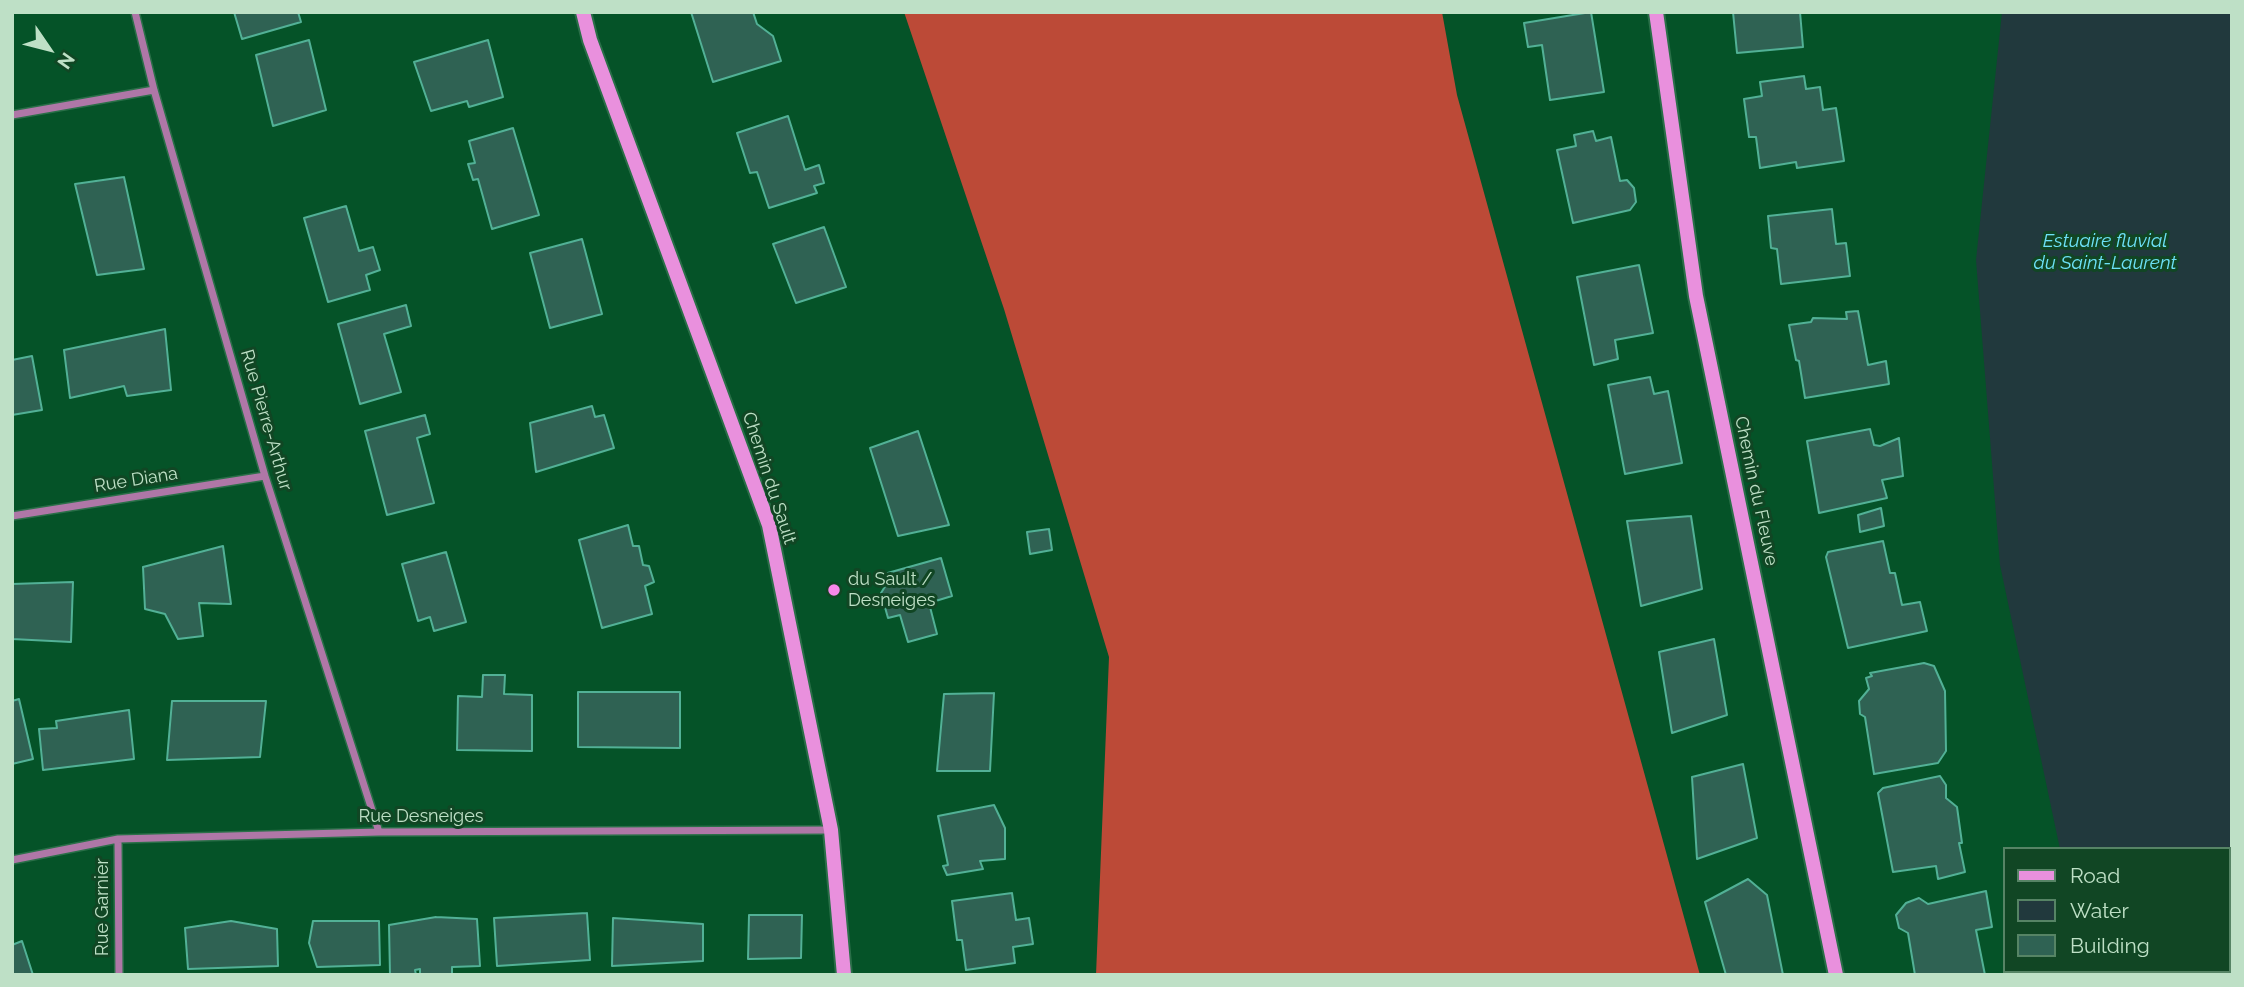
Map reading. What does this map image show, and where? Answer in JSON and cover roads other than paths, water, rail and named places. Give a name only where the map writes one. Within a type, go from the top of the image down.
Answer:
[{"type":"street","name":"Rue Pierre-Arthur","points":[[135,12],[153,90],[265,476],[379,832]]},
{"type":"street","name":"Chemin du Sault","points":[[583,12],[590,40],[769,525],[831,830],[844,975]]},
{"type":"street","name":"Chemin du Fleuve","points":[[1657,12],[1696,296],[1836,975]]},
{"type":"street","points":[[12,115],[153,90]]},
{"type":"street","name":"Rue Diana","points":[[12,516],[265,476]]},
{"type":"street","name":"Rue Desneiges","points":[[12,860],[118,839],[379,832],[831,830]]},
{"type":"street","name":"Rue Garnier","points":[[118,839],[119,975]]},
{"type":"water","name":"Estuaire fluvial du Saint-Laurent","points":[[2002,12],[2232,12],[2232,975],[2086,975],[2230,973],[2230,847],[2060,847],[2000,565],[1976,260]]},
{"type":"place","name":"du Sault / Desneiges","points":[[834,590]]}]
